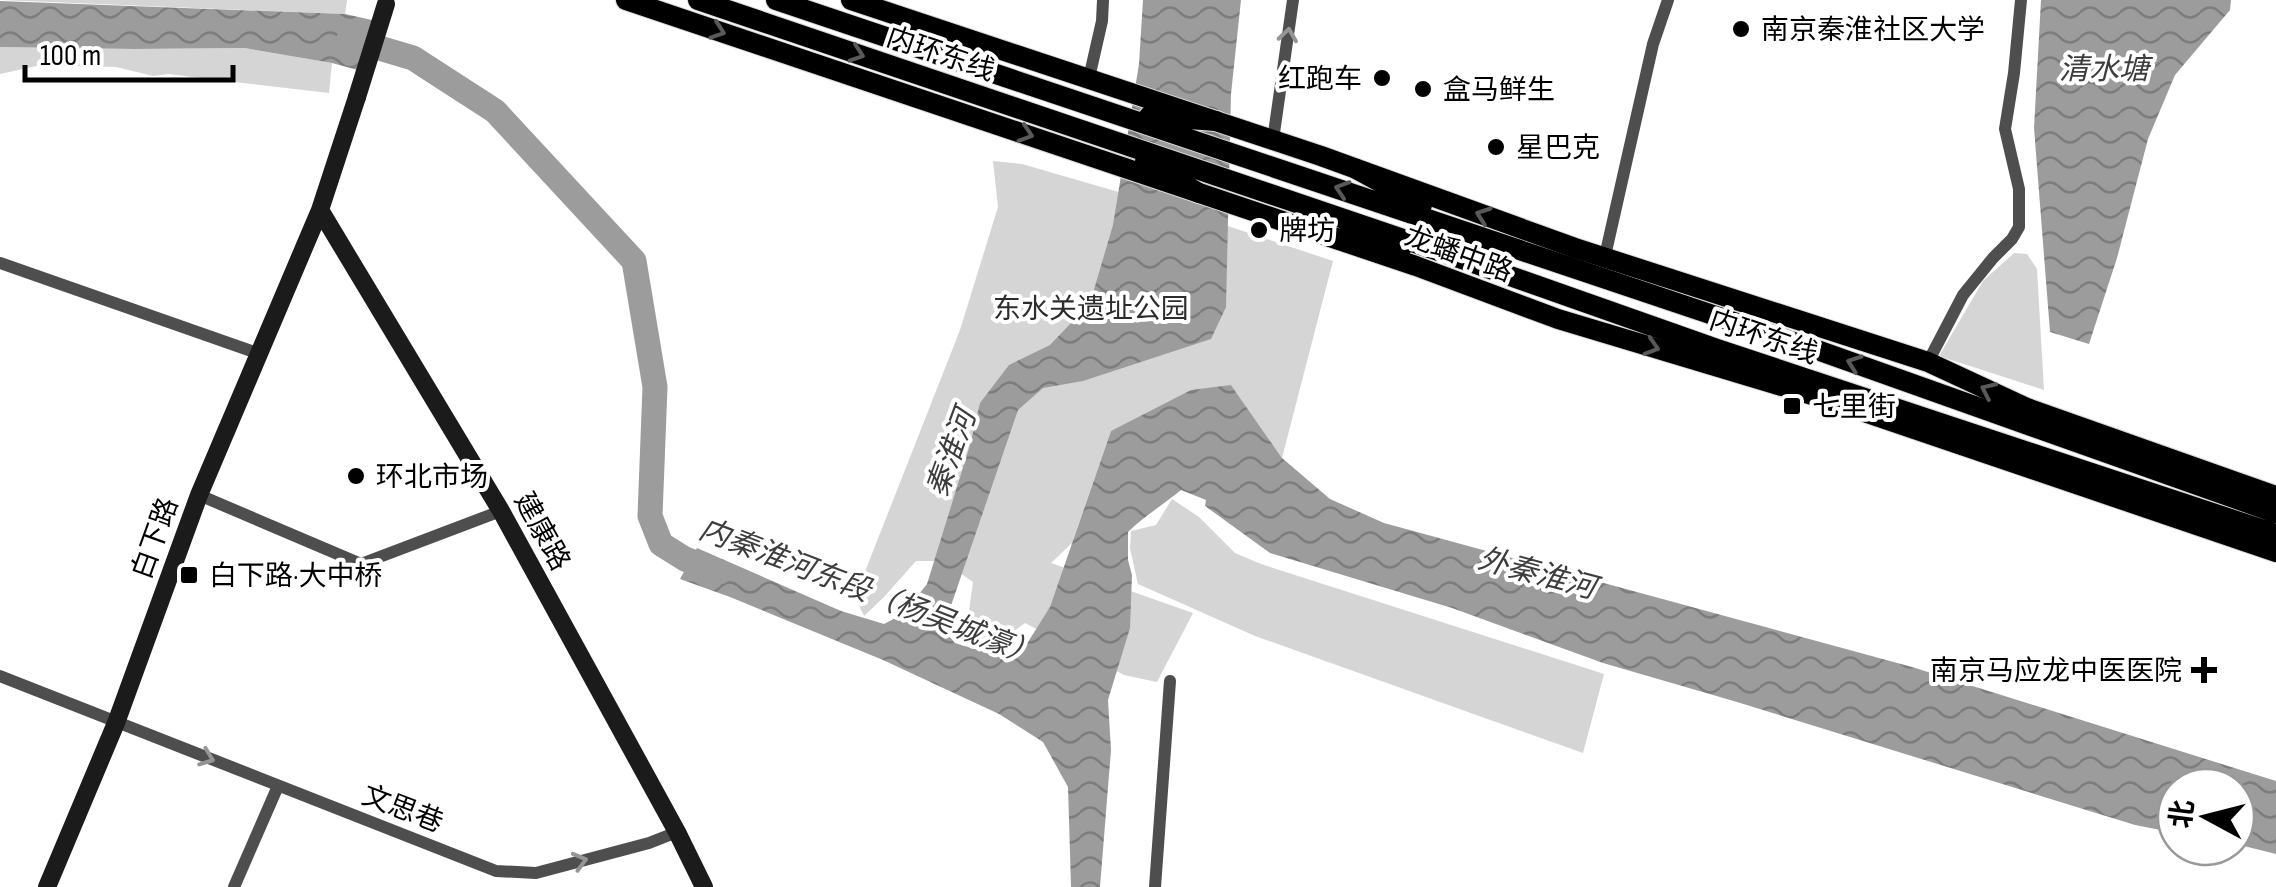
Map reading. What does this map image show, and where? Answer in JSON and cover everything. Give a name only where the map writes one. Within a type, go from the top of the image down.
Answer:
[{"type":"main road","name":"龙蟠中路","points":[[626,0],[1416,266],[1558,319],[1832,401],[2276,552]]},
{"type":"main road","name":"内环东线","points":[[698,0],[1718,349],[2276,534]]},
{"type":"main road","name":"内环东线","points":[[776,0],[1468,230],[2276,513]]},
{"type":"main road","name":"龙蟠中路","points":[[851,0],[1356,168],[1575,248],[1928,362],[2027,408],[2276,496]]},
{"type":"main road","name":"白下路","points":[[47,887],[116,723],[199,496],[320,210],[387,2]]},
{"type":"main road","points":[[1112,113],[1216,122]]},
{"type":"main road","points":[[1109,139],[1199,193]]},
{"type":"main road","points":[[1356,168],[1468,230]]},
{"type":"main road","name":"建康路","points":[[320,210],[501,510],[678,832],[704,887]]},
{"type":"main road","points":[[1332,238],[1462,259]]},
{"type":"street","points":[[1089,78],[1103,0]]},
{"type":"street","points":[[1274,140],[1294,0]]},
{"type":"street","points":[[1604,256],[1668,0]]},
{"type":"street","points":[[1928,362],[1963,295],[2019,227],[2019,189],[2005,130],[2021,0]]},
{"type":"street","points":[[0,263],[260,354]]},
{"type":"street","points":[[199,496],[361,564],[501,510]]},
{"type":"street","name":"文思巷","points":[[0,676],[496,871],[536,873],[678,832]]},
{"type":"street","points":[[1154,887],[1170,682]]},
{"type":"street","points":[[234,887],[278,786]]},
{"type":"green space","points":[[0,0],[347,0],[345,14]]},
{"type":"green space","points":[[0,47],[244,48],[332,63],[329,93],[168,74],[153,76],[116,67],[41,65],[0,74]]},
{"type":"green space","name":"东水关遗址公园","points":[[993,161],[1022,164],[1174,208],[1333,261],[1282,458],[1231,385],[1111,431],[1072,543],[1051,563],[1193,613],[1157,682],[1124,675],[1025,623],[989,650],[965,639],[973,582],[943,561],[916,561],[864,616],[855,597],[960,330],[998,207]]},
{"type":"green space","points":[[2014,253],[2027,254],[2037,269],[2044,390],[1939,356],[1983,281]]},
{"type":"green space","points":[[1172,499],[1199,517],[1235,553],[1261,564],[1604,674],[1583,753],[1255,636],[1138,584],[1130,548],[1131,531],[1156,525]]},
{"type":"water","name":"外秦淮河","points":[[1143,0],[1241,0],[1231,94],[1226,307],[1211,339],[1083,381],[1043,388],[1018,410],[943,629],[955,643],[995,655],[1023,650],[1050,607],[1111,431],[1191,390],[1231,385],[1282,458],[1330,499],[1384,523],[1912,667],[2231,767],[2156,767],[2156,829],[2135,825],[1603,663],[1452,608],[1270,553],[1205,506],[1206,500],[1181,490],[1128,532],[1132,575],[1130,628],[1108,700],[1111,750],[1100,887],[1071,887],[1068,787],[1043,742],[999,714],[883,660],[680,579],[697,548],[841,611],[884,624],[903,614],[927,584],[980,403],[1009,365],[1050,345],[1090,303],[1113,225],[1139,64]]},
{"type":"water","name":"清水塘","points":[[2041,0],[2231,0],[2230,10],[2175,75],[2148,139],[2117,258],[2089,344],[2050,332],[2034,128]]},
{"type":"water","points":[[0,1],[345,14],[381,22],[365,72],[244,48],[0,47]]},
{"type":"water","points":[[2256,775],[2276,781],[2276,854],[2256,849]]},
{"type":"waterway","name":"内秦淮河东段（杨吴城濠）","points":[[349,39],[413,58],[495,111],[634,261],[655,387],[650,516],[661,544],[685,559],[719,572]]},
{"type":"place","name":"南京秦淮社区大学","points":[[1741,29]]},
{"type":"place","name":"红跑车","points":[[1382,78]]},
{"type":"place","name":"盒马鲜生","points":[[1423,89]]},
{"type":"place","name":"星巴克","points":[[1496,147]]},
{"type":"place","name":"牌坊","points":[[1259,230]]},
{"type":"place","name":"七里街","points":[[1792,406]]},
{"type":"place","name":"环北市场","points":[[356,476]]},
{"type":"place","name":"白下路·大中桥","points":[[189,575]]},
{"type":"place","name":"南京马应龙中医医院","points":[[2204,670]]},
{"type":"water label","name":"秦淮河","points":[[951,453]]}]
